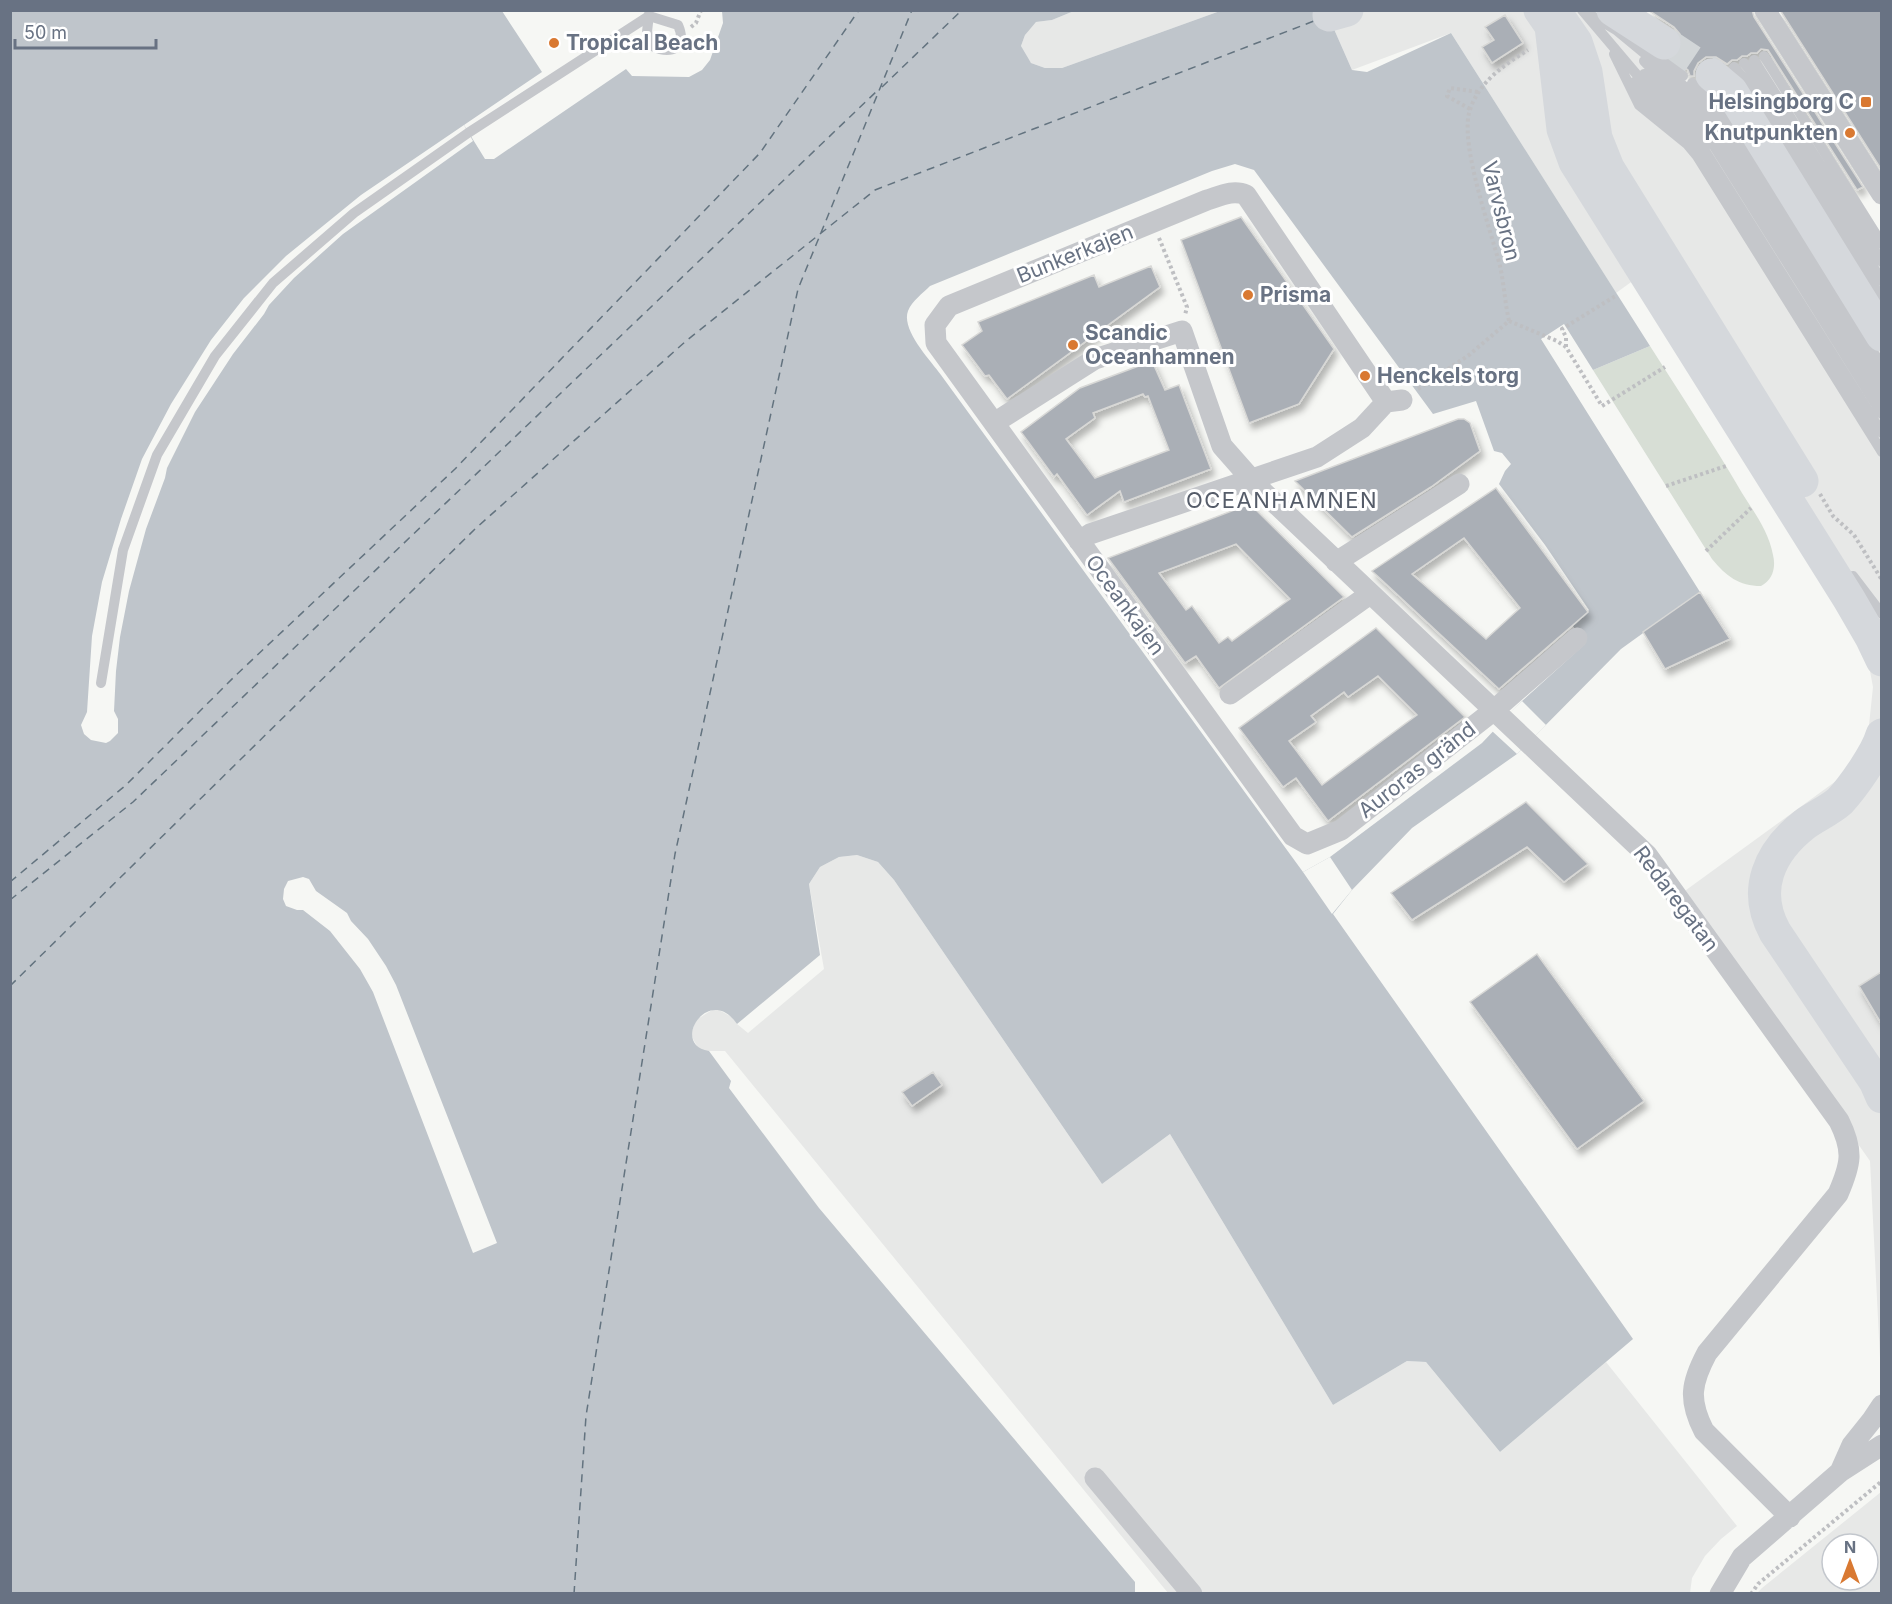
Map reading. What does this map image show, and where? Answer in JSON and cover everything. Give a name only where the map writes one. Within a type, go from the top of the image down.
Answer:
[{"type":"highway","points":[[1588,21],[1657,32]]},
{"type":"highway","points":[[1588,21],[1576,42],[1586,72],[1596,138],[1608,168],[1850,558],[1881,614]]},
{"type":"highway","points":[[1588,21],[1563,129],[1575,162],[1849,599],[1871,637],[1881,660]]},
{"type":"highway","points":[[1726,69],[1731,91],[1881,335]]},
{"type":"highway","points":[[1881,735],[1880,741],[1860,774],[1839,801],[1804,826],[1778,853],[1765,878],[1766,917],[1875,1081],[1881,1097]]},
{"type":"street","points":[[1765,10],[1881,194]]},
{"type":"street","name":"Bunkerkajen","points":[[935,326],[950,306],[1152,222],[1233,192],[1246,195],[1394,401]]},
{"type":"street","name":"Oceankajen","points":[[935,326],[936,343],[1001,418],[1293,836],[1307,844],[1341,830]]},
{"type":"street","points":[[1001,418],[1095,359],[1182,330]]},
{"type":"street","name":"Redaregatan","points":[[1182,330],[1222,446],[1251,479],[1336,562],[1647,855],[1839,1121],[1848,1138],[1850,1158],[1848,1172],[1838,1194],[1707,1353],[1697,1371],[1693,1386],[1693,1402],[1704,1431],[1790,1517]]},
{"type":"street","points":[[1084,538],[1317,458],[1362,428],[1394,401]]},
{"type":"street","points":[[1336,562],[1459,483]]},
{"type":"street","points":[[1230,694],[1370,594]]},
{"type":"street","name":"Auroras gränd","points":[[1341,830],[1498,715],[1576,638]]},
{"type":"street","points":[[1840,1472],[1852,1445],[1872,1420],[1881,1404]]},
{"type":"street","points":[[1720,1593],[1742,1557],[1840,1472],[1881,1445]]},
{"type":"street","points":[[1095,1478],[1192,1593]]},
{"type":"lane","points":[[101,683],[123,550],[157,455],[215,356],[273,283],[354,213],[468,133],[648,13]]},
{"type":"lane","points":[[1588,21],[1726,69],[1752,73],[1881,281]]},
{"type":"lane","points":[[1588,21],[1725,120],[1881,366]]},
{"type":"lane","points":[[1588,21],[1720,126],[1881,382]]},
{"type":"lane","points":[[1588,21],[1714,133],[1881,398]]},
{"type":"lane","points":[[1588,21],[1649,89],[1701,132],[1714,146],[1881,414]]},
{"type":"lane","points":[[1588,21],[1645,98],[1706,151],[1881,433]]},
{"type":"lane","points":[[1588,21],[1639,105],[1687,144],[1697,156],[1881,452]]},
{"type":"lane","points":[[1588,21],[1575,69],[1588,140],[1604,171],[1800,492]]},
{"type":"lane","points":[[1588,21],[1563,43],[1574,134],[1587,164],[1881,637]]},
{"type":"lane","points":[[1726,69],[1881,244]]},
{"type":"lane","points":[[1726,69],[1881,262]]},
{"type":"lane","points":[[1726,69],[1745,80],[1881,299]]},
{"type":"lane","points":[[1726,69],[1881,317]]},
{"type":"lane","points":[[1726,69],[1730,112],[1743,128],[1881,350]]},
{"type":"lane","points":[[1848,569],[1881,614]]},
{"type":"lane","points":[[1839,801],[1870,784]]},
{"type":"path","name":"Varvsbron","points":[[1509,321],[1499,265],[1469,149],[1470,109],[1478,92],[1503,66],[1588,21]]},
{"type":"path","points":[[1470,109],[1447,96],[1450,88],[1478,92]]},
{"type":"path","points":[[1152,222],[1187,307],[1182,330]]},
{"type":"path","points":[[1566,348],[1566,337],[1562,329],[1617,295]]},
{"type":"path","points":[[1394,401],[1469,355],[1509,321],[1557,341],[1566,348],[1602,406],[1665,367]]},
{"type":"path","points":[[1665,486],[1726,466]]},
{"type":"path","points":[[1706,551],[1751,508]]},
{"type":"path","points":[[1751,1593],[1758,1584],[1881,1481]]},
{"type":"shaded area","points":[[11,11],[502,11],[542,72],[464,125],[485,159],[494,159],[626,69],[632,76],[689,77],[702,70],[710,60],[723,23],[722,11],[1074,11],[1052,20],[1036,22],[1025,35],[1021,46],[1031,63],[1045,68],[1062,68],[1220,11],[1326,11],[1352,70],[1367,72],[1451,33],[1650,346],[1593,370],[1564,324],[1541,339],[1700,592],[1621,649],[1517,754],[1412,828],[1352,890],[1333,914],[1633,1339],[1500,1452],[1426,1362],[1407,1361],[1333,1405],[1170,1134],[1102,1184],[894,880],[878,862],[857,855],[839,857],[820,867],[809,884],[820,955],[737,1024],[726,1013],[715,1010],[705,1013],[697,1020],[693,1029],[693,1038],[698,1046],[709,1051],[731,1081],[729,1088],[819,1208],[1135,1582],[1135,1593],[11,1594]],"holes":[[[1235,164],[1254,170],[1433,414],[1476,401],[1494,451],[1502,453],[1511,464],[1499,484],[1545,545],[1589,610],[1573,626],[1585,644],[1522,701],[1482,743],[1330,857],[1303,872],[924,353],[912,336],[907,319],[912,304],[930,286],[1212,171]]]},
{"type":"shaded area","points":[[1074,11],[1220,11],[1062,68],[1045,68],[1031,63],[1021,46],[1030,27],[1036,22],[1052,20]]},
{"type":"shaded area","points":[[1326,11],[1645,11],[1688,84],[1770,54],[1881,233],[1880,1358],[1870,1161],[1682,893],[1836,781],[1856,759],[1869,725],[1873,687],[1866,650],[1634,280],[1616,293],[1451,33],[1352,70]]},
{"type":"shaded area","points":[[1650,346],[1765,530],[1774,564],[1771,577],[1761,586],[1753,586],[1734,579],[1712,559],[1593,370]]},
{"type":"shaded area","points":[[857,855],[878,862],[894,880],[1102,1184],[1170,1134],[1333,1405],[1407,1361],[1426,1362],[1500,1452],[1606,1362],[1737,1526],[1705,1556],[1692,1578],[1690,1593],[1168,1593],[725,1051],[703,1051],[693,1039],[691,1034],[696,1020],[712,1010],[719,1010],[732,1017],[748,1033],[824,969],[809,884],[820,867],[839,857]]},
{"type":"shaded area","points":[[1881,1492],[1881,1593],[1757,1593],[1820,1541],[1820,1592],[1880,1592],[1880,1532],[1831,1532]]},
{"type":"pier","points":[[464,125],[473,141],[343,234],[294,278],[269,305],[195,412],[167,468],[146,529],[129,591],[116,671],[114,711],[118,719],[118,733],[106,743],[91,740],[84,734],[81,725],[87,712],[92,636],[102,582],[142,459],[171,404],[211,340],[244,298],[286,256],[361,195]]},
{"type":"pier","points":[[1522,701],[1546,725],[1517,754],[1492,731]]},
{"type":"pier","points":[[1330,857],[1352,890],[1332,914],[1303,872]]},
{"type":"pier","points":[[303,877],[309,879],[316,891],[347,913],[386,966],[396,985],[497,1243],[473,1253],[373,992],[360,969],[330,931],[303,910],[286,906],[283,899],[288,881]]},
{"type":"building","points":[[1648,10],[1752,10],[1754,17],[1863,187],[1857,190],[1768,50],[1761,49],[1757,53],[1742,56],[1727,64],[1716,57],[1706,57],[1698,63],[1694,76],[1690,76],[1688,70],[1673,59],[1680,53],[1683,45],[1680,34],[1674,27]]},
{"type":"building","points":[[1780,10],[1881,10],[1881,169]]},
{"type":"building","points":[[1505,15],[1523,43],[1492,63],[1482,47],[1494,40],[1485,27]]},
{"type":"building","name":"Prisma","points":[[1241,217],[1334,349],[1299,404],[1249,423],[1181,240]]},
{"type":"building","points":[[1151,266],[1160,287],[1007,399],[989,375],[985,376],[962,345],[982,331],[978,322],[1094,275],[1099,287]]},
{"type":"building","points":[[1152,361],[1165,390],[1179,385],[1211,469],[1124,502],[1120,491],[1087,515],[1057,474],[1054,477],[1021,432],[1080,388]],"holes":[[[1143,394],[1145,397],[1148,396],[1169,450],[1095,478],[1066,439],[1095,418],[1093,413]]]},
{"type":"building","points":[[1458,419],[1464,419],[1470,423],[1480,451],[1431,487],[1352,537],[1295,481]]},
{"type":"building","points":[[1496,488],[1588,612],[1499,689],[1372,571]],"holes":[[[1464,538],[1520,608],[1486,639],[1412,574]]]},
{"type":"building","points":[[1250,504],[1344,597],[1219,688],[1196,656],[1185,663],[1108,558]],"holes":[[[1236,544],[1290,599],[1232,641],[1228,637],[1219,643],[1192,606],[1186,610],[1159,573]]]},
{"type":"building","points":[[1700,592],[1730,639],[1665,669],[1643,632]]},
{"type":"building","points":[[1376,628],[1465,717],[1328,821],[1296,778],[1283,787],[1239,728]],"holes":[[[1378,676],[1417,715],[1322,785],[1289,741],[1316,722],[1311,716],[1344,692],[1348,697]]]},
{"type":"building","points":[[1526,802],[1588,864],[1564,882],[1527,847],[1412,920],[1391,893]]},
{"type":"building","points":[[1537,954],[1644,1101],[1577,1149],[1470,1002]]},
{"type":"building","points":[[1881,972],[1881,1023],[1859,986]]},
{"type":"building","points":[[933,1072],[942,1085],[912,1106],[902,1092]]},
{"type":"ferry route","points":[[10,882],[126,785],[235,676],[455,469],[760,153],[859,10]]},
{"type":"ferry route","points":[[574,1594],[586,1416],[675,854],[798,289],[912,10]]},
{"type":"ferry route","points":[[882,87],[962,10]]},
{"type":"ferry route","points":[[10,986],[475,529],[686,341],[875,190],[1314,21]]},
{"type":"ferry route","points":[[10,900],[133,802],[878,90]]},
{"type":"tunnel","points":[[1664,43],[1712,75]]},
{"type":"place","name":"Tropical Beach","points":[[554,43]]},
{"type":"place","name":"Helsingborg C","points":[[1866,102]]},
{"type":"place","name":"Knutpunkten","points":[[1850,133]]},
{"type":"place","name":"Prisma","points":[[1248,295]]},
{"type":"place","name":"Scandic Oceanhamnen","points":[[1073,345]]},
{"type":"place","name":"Henckels torg","points":[[1365,376]]},
{"type":"district","name":"OCEANHAMNEN","points":[[1282,500]]}]
